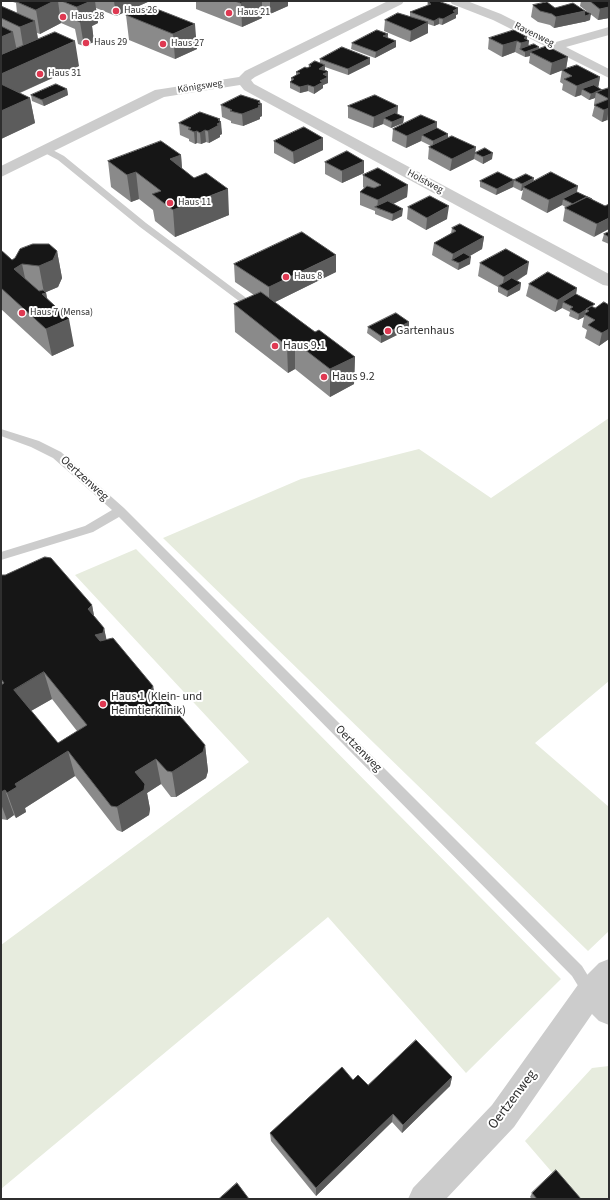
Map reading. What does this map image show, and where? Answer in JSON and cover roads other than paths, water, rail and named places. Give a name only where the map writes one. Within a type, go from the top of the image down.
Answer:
[{"type":"street","name":"Königsweg","points":[[1,172],[160,94],[243,80],[250,74],[398,1]]},
{"type":"street","name":"Ravenweg","points":[[456,1],[497,17],[609,74]]},
{"type":"street","points":[[556,46],[609,31]]},
{"type":"street","name":"Holstweg","points":[[243,80],[249,87],[609,281]]},
{"type":"street","name":"Oertzenweg","points":[[424,1199],[503,1116],[603,992]]},
{"type":"lane","points":[[46,150],[60,158],[143,226],[250,305]]},
{"type":"lane","name":"Oertzenweg","points":[[1,432],[35,444],[57,455],[120,511],[328,718],[576,971],[603,992]]},
{"type":"lane","name":"Oertzenweg","points":[[1,556],[90,529],[120,511]]},
{"type":"place","name":"Haus 26","points":[[116,11]]},
{"type":"place","name":"Haus 21","points":[[229,13]]},
{"type":"place","name":"Haus 28","points":[[63,17]]},
{"type":"place","name":"Haus 29","points":[[86,43]]},
{"type":"place","name":"Haus 27","points":[[163,44]]},
{"type":"place","name":"Haus 31","points":[[40,74]]},
{"type":"place","name":"Haus 11","points":[[170,203]]},
{"type":"place","name":"Haus 8","points":[[286,277]]},
{"type":"place","name":"Haus 7 (Mensa)","points":[[22,313]]},
{"type":"place","name":"Gartenhaus","points":[[388,331]]},
{"type":"place","name":"Haus 9.1","points":[[275,346]]},
{"type":"place","name":"Haus 9.2","points":[[324,377]]},
{"type":"place","name":"Haus 1 (Klein- und Heimtierklinik)","points":[[103,704]]}]
